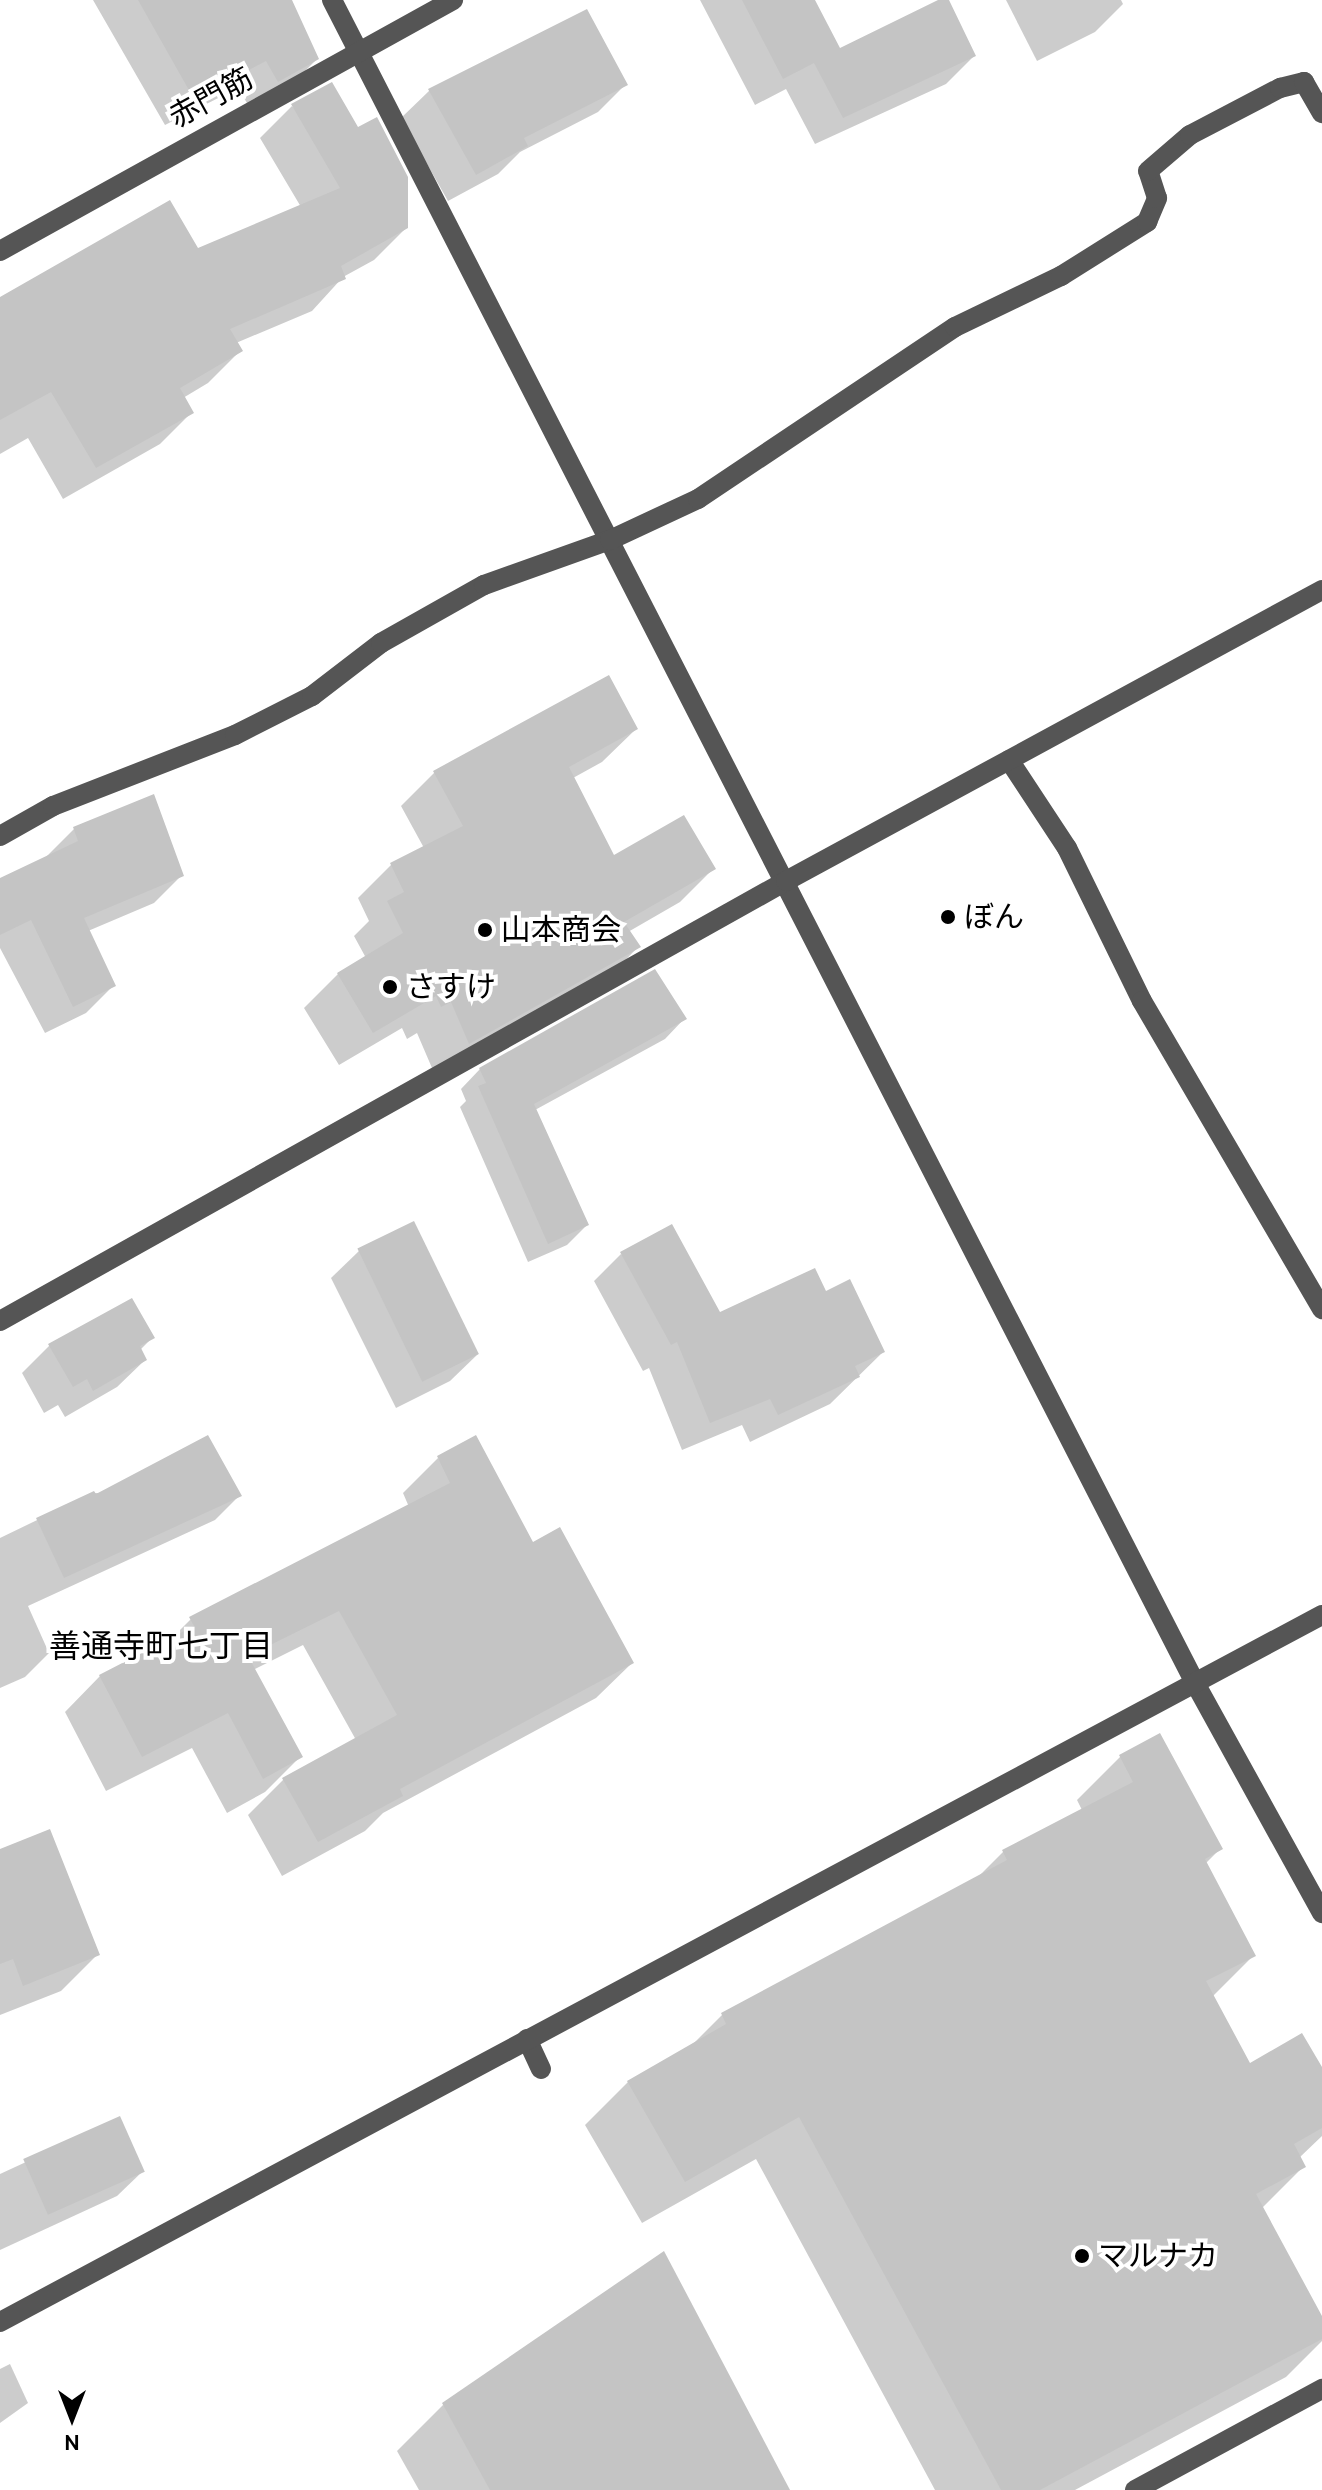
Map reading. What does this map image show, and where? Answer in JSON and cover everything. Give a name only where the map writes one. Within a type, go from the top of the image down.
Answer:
[{"type":"street","points":[[332,0],[1195,1683],[1322,1913]]},
{"type":"street","name":"赤門筋","points":[[0,251],[453,0]]},
{"type":"street","points":[[0,836],[53,806],[235,735],[312,696],[381,643],[484,585],[610,540],[698,499],[955,327],[1061,276],[1147,222],[1157,198],[1148,171],[1190,135],[1280,88],[1304,82],[1322,113]]},
{"type":"street","points":[[0,1321],[786,881],[1322,590]]},
{"type":"street","points":[[1009,760],[1067,848],[1142,1001],[1322,1309]]},
{"type":"street","points":[[0,2322],[1322,1615]]},
{"type":"street","points":[[527,2039],[541,2069]]},
{"type":"street","points":[[1135,2490],[1322,2389]]},
{"type":"building","points":[[138,0],[292,0],[319,59],[278,82],[266,61],[194,99]]},
{"type":"building","points":[[742,0],[815,0],[840,48],[938,0],[949,0],[976,56],[843,118],[814,63],[783,79]]},
{"type":"building","points":[[587,9],[628,85],[524,138],[528,146],[476,175],[428,89]]},
{"type":"building","points":[[332,82],[358,127],[377,117],[408,177],[408,228],[341,266],[346,279],[230,329],[243,351],[180,388],[194,413],[96,468],[51,392],[0,420],[0,297],[170,200],[198,248],[340,188],[291,104]]},
{"type":"building","points":[[609,675],[638,729],[569,767],[614,855],[684,815],[716,869],[624,922],[641,947],[469,1044],[451,1002],[441,1007],[436,996],[373,1033],[337,973],[403,933],[387,901],[404,892],[390,863],[463,826],[433,771]]},
{"type":"building","points":[[154,794],[184,876],[84,918],[116,986],[73,1007],[31,920],[0,935],[0,878],[78,841],[73,827]]},
{"type":"building","points":[[655,969],[687,1019],[534,1104],[589,1225],[548,1244],[478,1086],[486,1083],[479,1068]]},
{"type":"building","points":[[414,1221],[479,1354],[422,1382],[357,1249]]},
{"type":"building","points":[[672,1224],[720,1312],[815,1268],[826,1291],[850,1279],[885,1352],[855,1366],[860,1377],[778,1415],[770,1399],[710,1423],[677,1342],[671,1345],[620,1252]]},
{"type":"building","points":[[132,1298],[155,1338],[140,1346],[147,1360],[93,1391],[87,1379],[73,1387],[48,1344]]},
{"type":"building","points":[[208,1435],[242,1496],[64,1578],[36,1518],[94,1491],[96,1494]]},
{"type":"building","points":[[476,1435],[533,1542],[560,1527],[634,1663],[400,1789],[403,1796],[318,1842],[282,1778],[397,1715],[339,1611],[248,1656],[303,1757],[263,1779],[228,1713],[142,1757],[99,1675],[194,1626],[189,1617],[450,1483],[437,1456]]},
{"type":"building","points":[[1160,1733],[1223,1849],[1205,1859],[1256,1956],[1206,1981],[1250,2063],[1302,2033],[1322,2067],[1322,2128],[1294,2144],[1306,2167],[1256,2194],[1322,2316],[1322,2339],[1040,2490],[1001,2490],[799,2117],[685,2182],[627,2081],[726,2024],[721,2013],[1007,1860],[1002,1850],[1133,1782],[1119,1755]]},
{"type":"building","points":[[50,1829],[100,1955],[23,1986],[13,1959],[0,1964],[0,1849]]},
{"type":"building","points":[[120,2116],[145,2172],[48,2215],[23,2159]]},
{"type":"building","points":[[664,2251],[790,2490],[490,2490],[442,2403]]},
{"type":"place","name":"ぼん","points":[[948,917]]},
{"type":"place","name":"山本商会","points":[[485,930]]},
{"type":"place","name":"さすけ","points":[[390,987]]},
{"type":"place","name":"マルナカ","points":[[1082,2256]]},
{"type":"district","name":"善通寺町七丁目","points":[[161,1646]]}]
